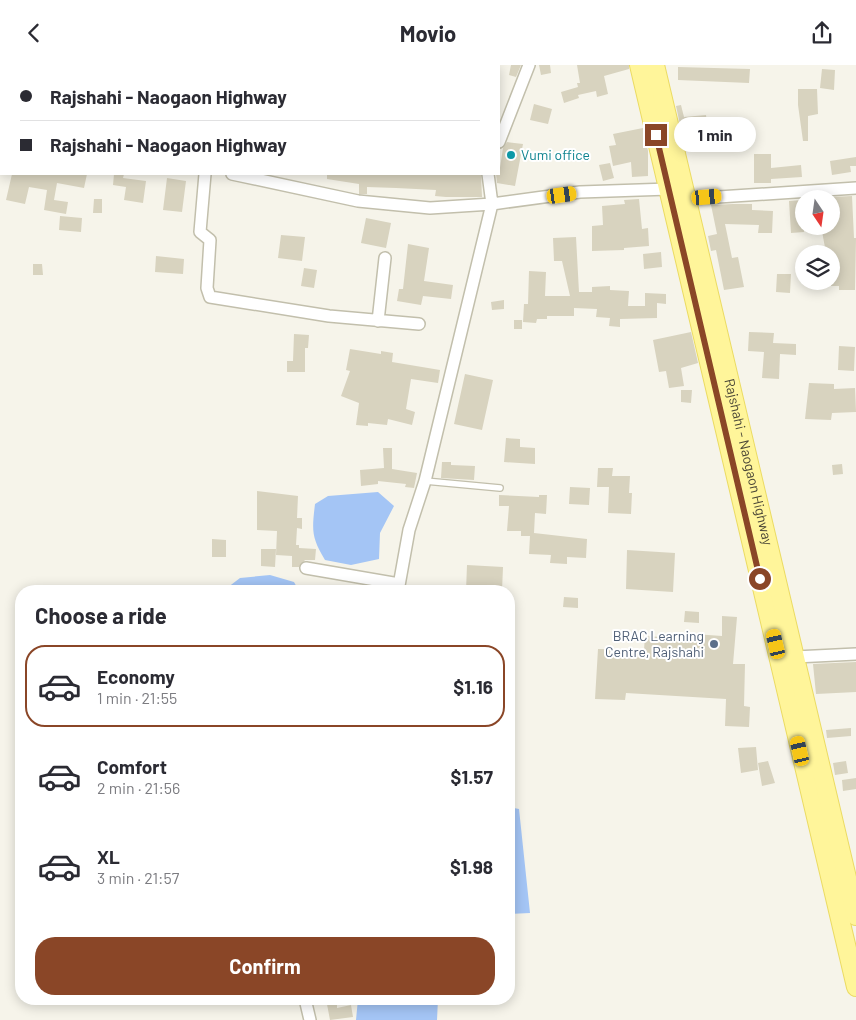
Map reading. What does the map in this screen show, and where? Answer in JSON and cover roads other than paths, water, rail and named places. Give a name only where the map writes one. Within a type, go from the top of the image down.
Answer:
[{"type":"main road","name":"Rajshahi - Naogaon Highway","points":[[649,72],[669,189],[702,294],[795,657],[856,916]]},
{"type":"main road","name":"Rajshahi - Naogaon Highway","points":[[649,72],[688,199],[702,294],[856,987]]},
{"type":"street","points":[[500,139],[529,65]]},
{"type":"street","points":[[205,175],[200,232],[210,240],[207,288],[210,297],[329,316],[420,324]]},
{"type":"street","points":[[237,175],[358,201],[401,207],[430,208],[492,204],[580,192],[669,189]]},
{"type":"street","points":[[399,585],[409,530],[425,481],[492,204],[488,175]]},
{"type":"street","points":[[688,199],[856,188]]},
{"type":"street","points":[[378,321],[385,258]]},
{"type":"street","points":[[306,568],[389,585]]},
{"type":"street","points":[[795,657],[856,653]]},
{"type":"street","points":[[306,1005],[310,1020]]},
{"type":"lane","points":[[425,481],[500,487]]},
{"type":"water","points":[[378,492],[394,506],[380,533],[379,559],[351,565],[325,560],[315,539],[313,520],[315,504],[328,496]]},
{"type":"water","points":[[270,575],[294,582],[296,585],[231,585],[240,578]]},
{"type":"water","points":[[515,808],[519,809],[530,913],[515,914]]},
{"type":"water","points":[[357,1005],[438,1005],[437,1020],[356,1020]]},
{"type":"place","name":"Vumi office","points":[[511,155]]},
{"type":"place","name":"BRAC Learning Centre, Rajshahi","points":[[714,644]]}]
